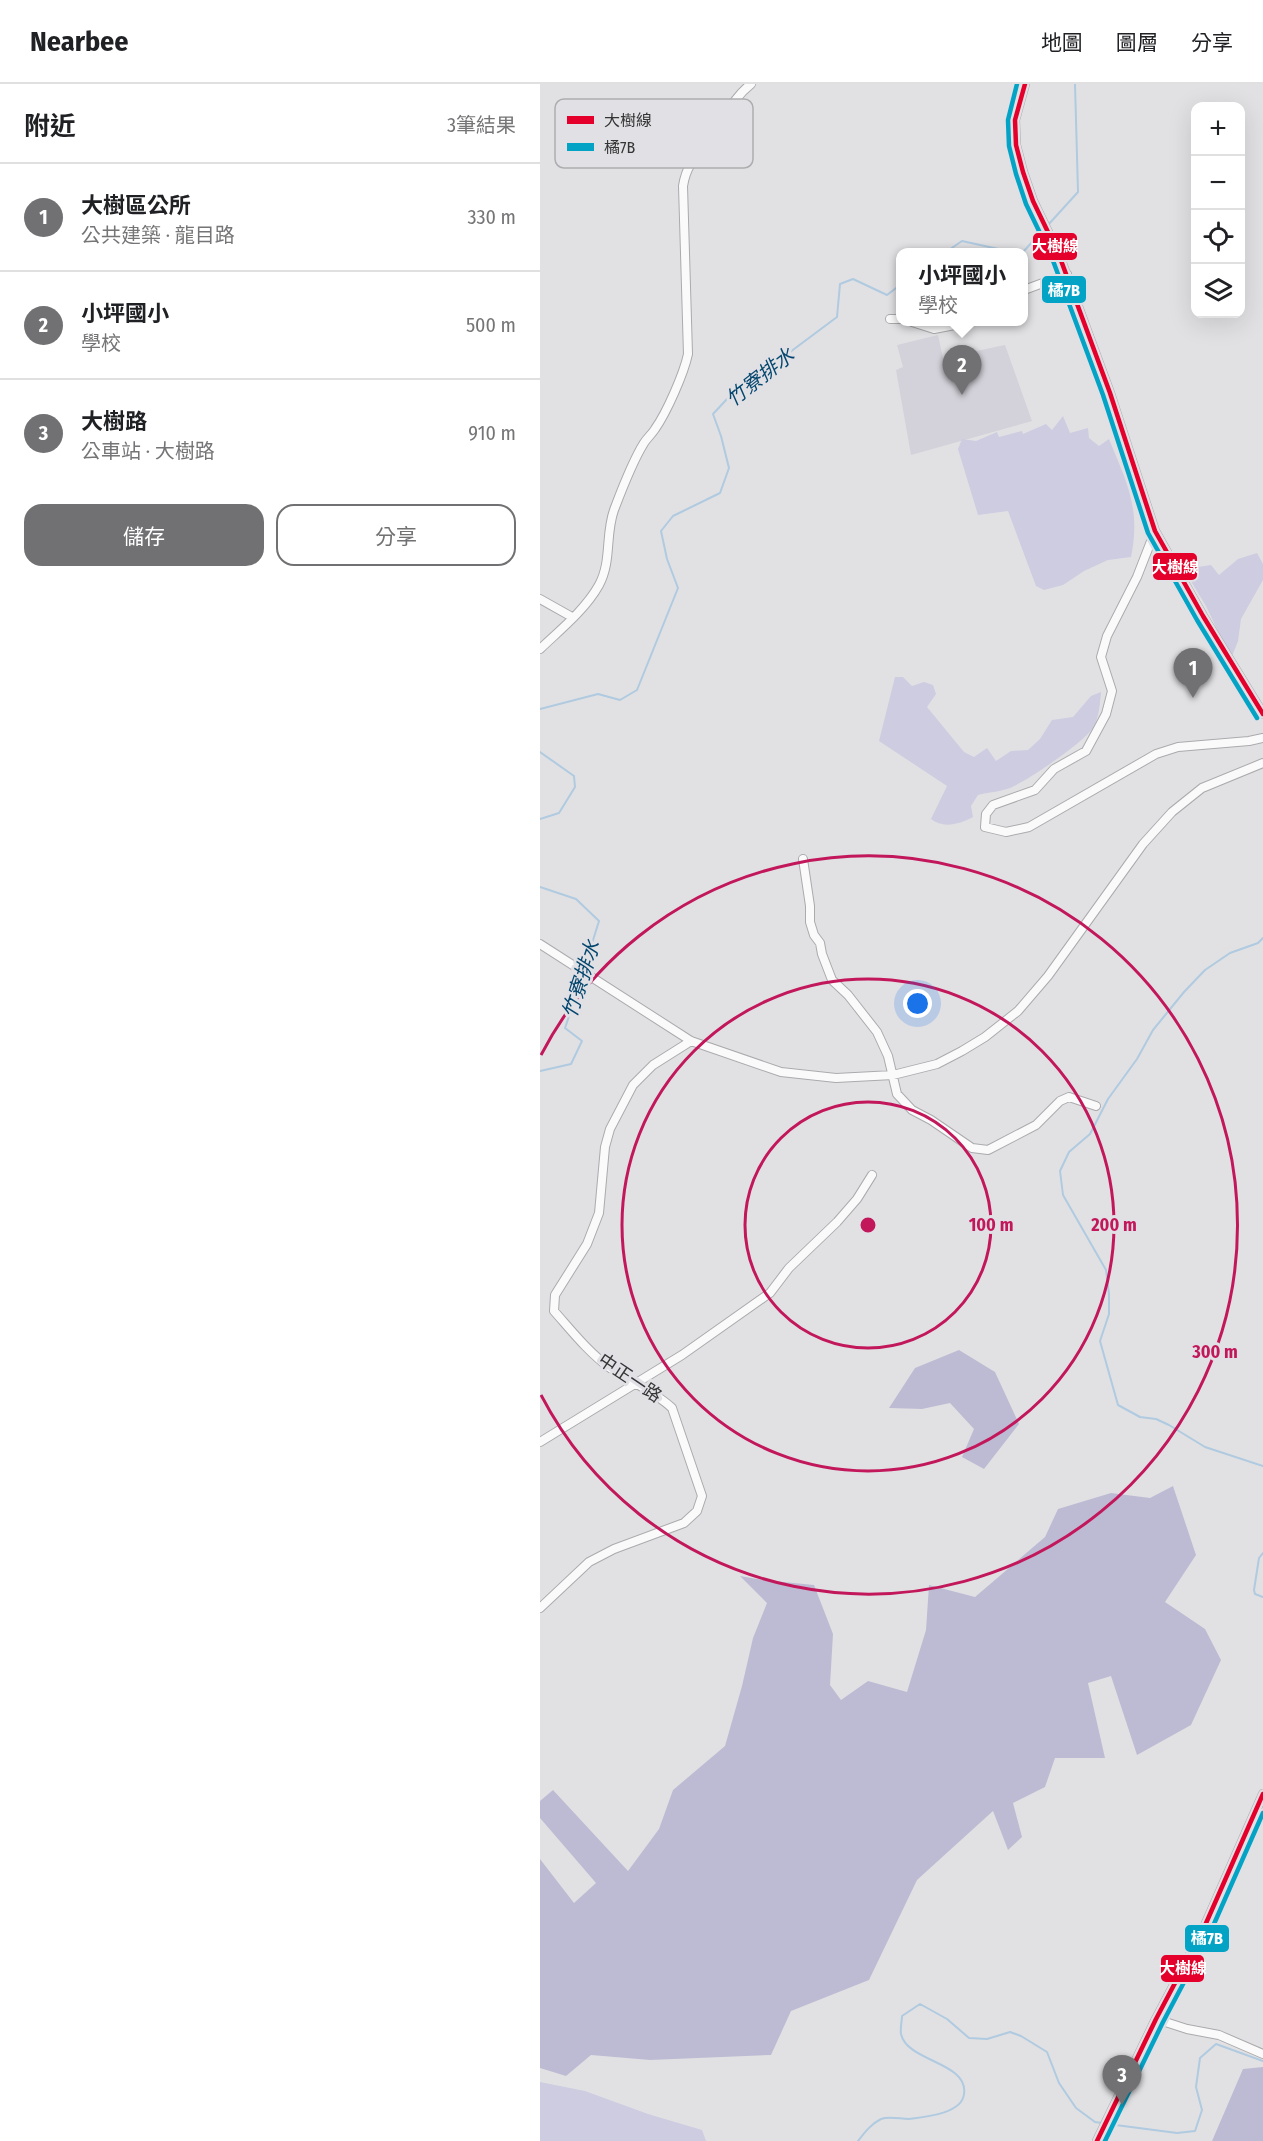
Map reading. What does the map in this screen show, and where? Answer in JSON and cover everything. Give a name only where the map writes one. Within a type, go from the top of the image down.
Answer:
[{"type":"street","points":[[735,99],[751,84]]},
{"type":"street","points":[[1025,84],[1015,120],[1016,145],[1033,201],[1066,274],[1110,393],[1155,531],[1203,616],[1263,714]]},
{"type":"street","points":[[540,649],[598,586],[606,569],[609,526],[615,507],[644,442],[656,428],[685,368],[688,354],[683,186],[688,168]]},
{"type":"street","points":[[1028,288],[1066,274]]},
{"type":"street","points":[[890,319],[896,319]]},
{"type":"street","points":[[926,326],[934,329],[948,326]]},
{"type":"street","points":[[1155,531],[1137,577],[1107,636],[1101,657],[1112,692],[1106,714],[1086,751],[1054,769],[1035,790],[993,805],[986,814],[985,827],[1006,832],[1029,827],[1156,754],[1178,747],[1263,738]]},
{"type":"street","points":[[540,599],[572,616]]},
{"type":"street","points":[[540,944],[692,1041],[781,1072],[836,1078],[893,1075],[937,1064],[985,1037],[1018,1011],[1048,976],[1143,844],[1172,812],[1202,788],[1263,763]]},
{"type":"street","points":[[803,859],[810,922],[814,935],[820,943],[832,980],[848,995],[877,1032],[888,1056],[897,1094],[912,1110],[978,1150],[988,1150],[1036,1125],[1060,1101],[1069,1097],[1096,1106]]},
{"type":"street","name":"中正一路","points":[[540,1608],[589,1562],[614,1549],[684,1523],[697,1511],[702,1496],[672,1408],[609,1368],[589,1350],[554,1311],[555,1295],[587,1244],[599,1213],[605,1147],[610,1129],[633,1085],[653,1065],[692,1041]]},
{"type":"street","points":[[540,1443],[682,1355],[770,1293],[789,1269],[857,1199],[872,1175]]},
{"type":"street","points":[[1098,2141],[1156,2019],[1203,1930],[1263,1794]]},
{"type":"street","points":[[1156,2019],[1186,2029],[1219,2035],[1263,2054]]},
{"type":"shaded area","points":[[938,335],[943,358],[1005,345],[1032,421],[911,455],[896,370],[903,367],[897,345]]},
{"type":"shaded area","points":[[1063,416],[1070,433],[1088,428],[1089,438],[1099,446],[1109,439],[1127,483],[1133,510],[1134,540],[1131,557],[1108,560],[1084,571],[1063,585],[1044,590],[1036,586],[1008,511],[978,515],[958,449],[962,439],[976,441],[997,432],[999,437],[1022,431],[1023,434],[1046,424],[1052,430]]},
{"type":"shaded area","points":[[1257,553],[1263,564],[1263,580],[1241,619],[1238,641],[1231,659],[1206,606],[1189,578],[1198,567],[1211,565],[1219,575],[1238,559]]},
{"type":"shaded area","points":[[895,677],[903,677],[912,686],[924,682],[933,685],[936,694],[927,707],[964,752],[974,757],[987,748],[996,761],[1011,751],[1028,750],[1040,739],[1052,720],[1073,717],[1091,696],[1101,692],[1100,706],[1093,728],[1067,752],[1010,788],[978,795],[971,806],[973,817],[963,822],[946,825],[931,819],[947,786],[879,741]]},
{"type":"shaded area","points":[[959,1350],[995,1372],[1019,1424],[984,1469],[962,1457],[974,1429],[950,1403],[922,1409],[889,1408],[915,1368]]},
{"type":"shaded area","points":[[1173,1486],[1196,1555],[1165,1602],[1205,1629],[1221,1660],[1191,1725],[1137,1755],[1111,1676],[1088,1683],[1105,1758],[1055,1758],[1045,1787],[1013,1803],[1022,1837],[1008,1850],[993,1811],[917,1880],[869,1980],[791,2011],[771,2055],[650,2060],[591,2055],[566,2076],[540,2068],[540,1859],[574,1903],[596,1883],[540,1818],[540,1801],[553,1790],[628,1871],[659,1829],[673,1790],[725,1746],[753,1638],[767,1603],[740,1576],[814,1585],[833,1634],[830,1685],[841,1700],[868,1681],[907,1692],[926,1630],[929,1585],[975,1597],[1045,1537],[1058,1509],[1111,1493],[1150,1498]]},
{"type":"shaded area","points":[[1263,2067],[1263,2141],[1212,2141],[1243,2069]]},
{"type":"shaded area","points":[[540,2082],[585,2091],[648,2114],[702,2130],[706,2141],[540,2141]]},
{"type":"waterway","name":"竹寮排水","points":[[1048,225],[1078,192],[1075,84]]},
{"type":"waterway","name":"竹寮排水","points":[[1027,248],[1044,229]]},
{"type":"waterway","name":"竹寮排水","points":[[952,248],[962,241],[994,248]]},
{"type":"waterway","name":"竹寮排水","points":[[540,709],[598,694],[620,700],[637,690],[678,588],[667,559],[661,531],[673,516],[720,493],[729,468],[713,414],[727,399],[837,317],[840,284],[853,279],[887,295],[896,288]]},
{"type":"waterway","name":"竹寮排水","points":[[540,752],[574,776],[575,787],[559,813],[540,819]]},
{"type":"waterway","name":"竹寮排水","points":[[540,887],[576,899],[599,921],[584,969]]},
{"type":"waterway","points":[[1263,938],[1258,943],[1230,953],[1205,970],[1184,992],[1153,1030],[1137,1059],[1108,1099],[1090,1134],[1069,1152],[1060,1171],[1063,1195],[1106,1270],[1109,1314],[1100,1341],[1118,1405],[1140,1417],[1156,1419],[1169,1425],[1205,1447],[1263,1466]]},
{"type":"waterway","name":"竹寮排水","points":[[540,1071],[571,1064],[582,1041],[565,1028],[583,975]]},
{"type":"waterway","points":[[1263,1553],[1259,1558],[1254,1590],[1255,1594],[1263,1597]]},
{"type":"waterway","points":[[858,2141],[871,2126],[881,2119],[909,2119],[932,2115],[950,2110],[962,2101],[963,2083],[957,2075],[914,2051],[901,2034],[902,2016],[920,2004],[947,2019],[969,2038],[987,2039],[1010,2032],[1047,2052],[1059,2083],[1076,2108],[1095,2122],[1102,2123]]},
{"type":"waterway","points":[[1108,2124],[1177,2133],[1195,2131],[1202,2110],[1196,2087],[1200,2058],[1216,2044],[1263,2061]]},
{"type":"transit line","name":"橘7B","points":[[1017,84],[1008,120],[1009,146],[1016,174],[1026,204],[1052,258],[1103,395],[1148,533],[1197,620],[1257,718]]},
{"type":"transit line","name":"大樹線","points":[[1025,84],[1015,120],[1016,145],[1023,172],[1033,201],[1059,255],[1110,393],[1155,531],[1203,616],[1263,714]]},
{"type":"transit line","name":"大樹線","points":[[1097,2141],[1156,2019],[1203,1930],[1263,1794]]},
{"type":"transit line","name":"橘7B","points":[[1105,2141],[1163,2022],[1210,1933],[1263,1813]]},
{"type":"place","name":"小坪國小","points":[[962,395]]},
{"type":"place","name":"大樹區公所","points":[[1193,698]]},
{"type":"place","name":"大樹路","points":[[1122,2105]]}]
